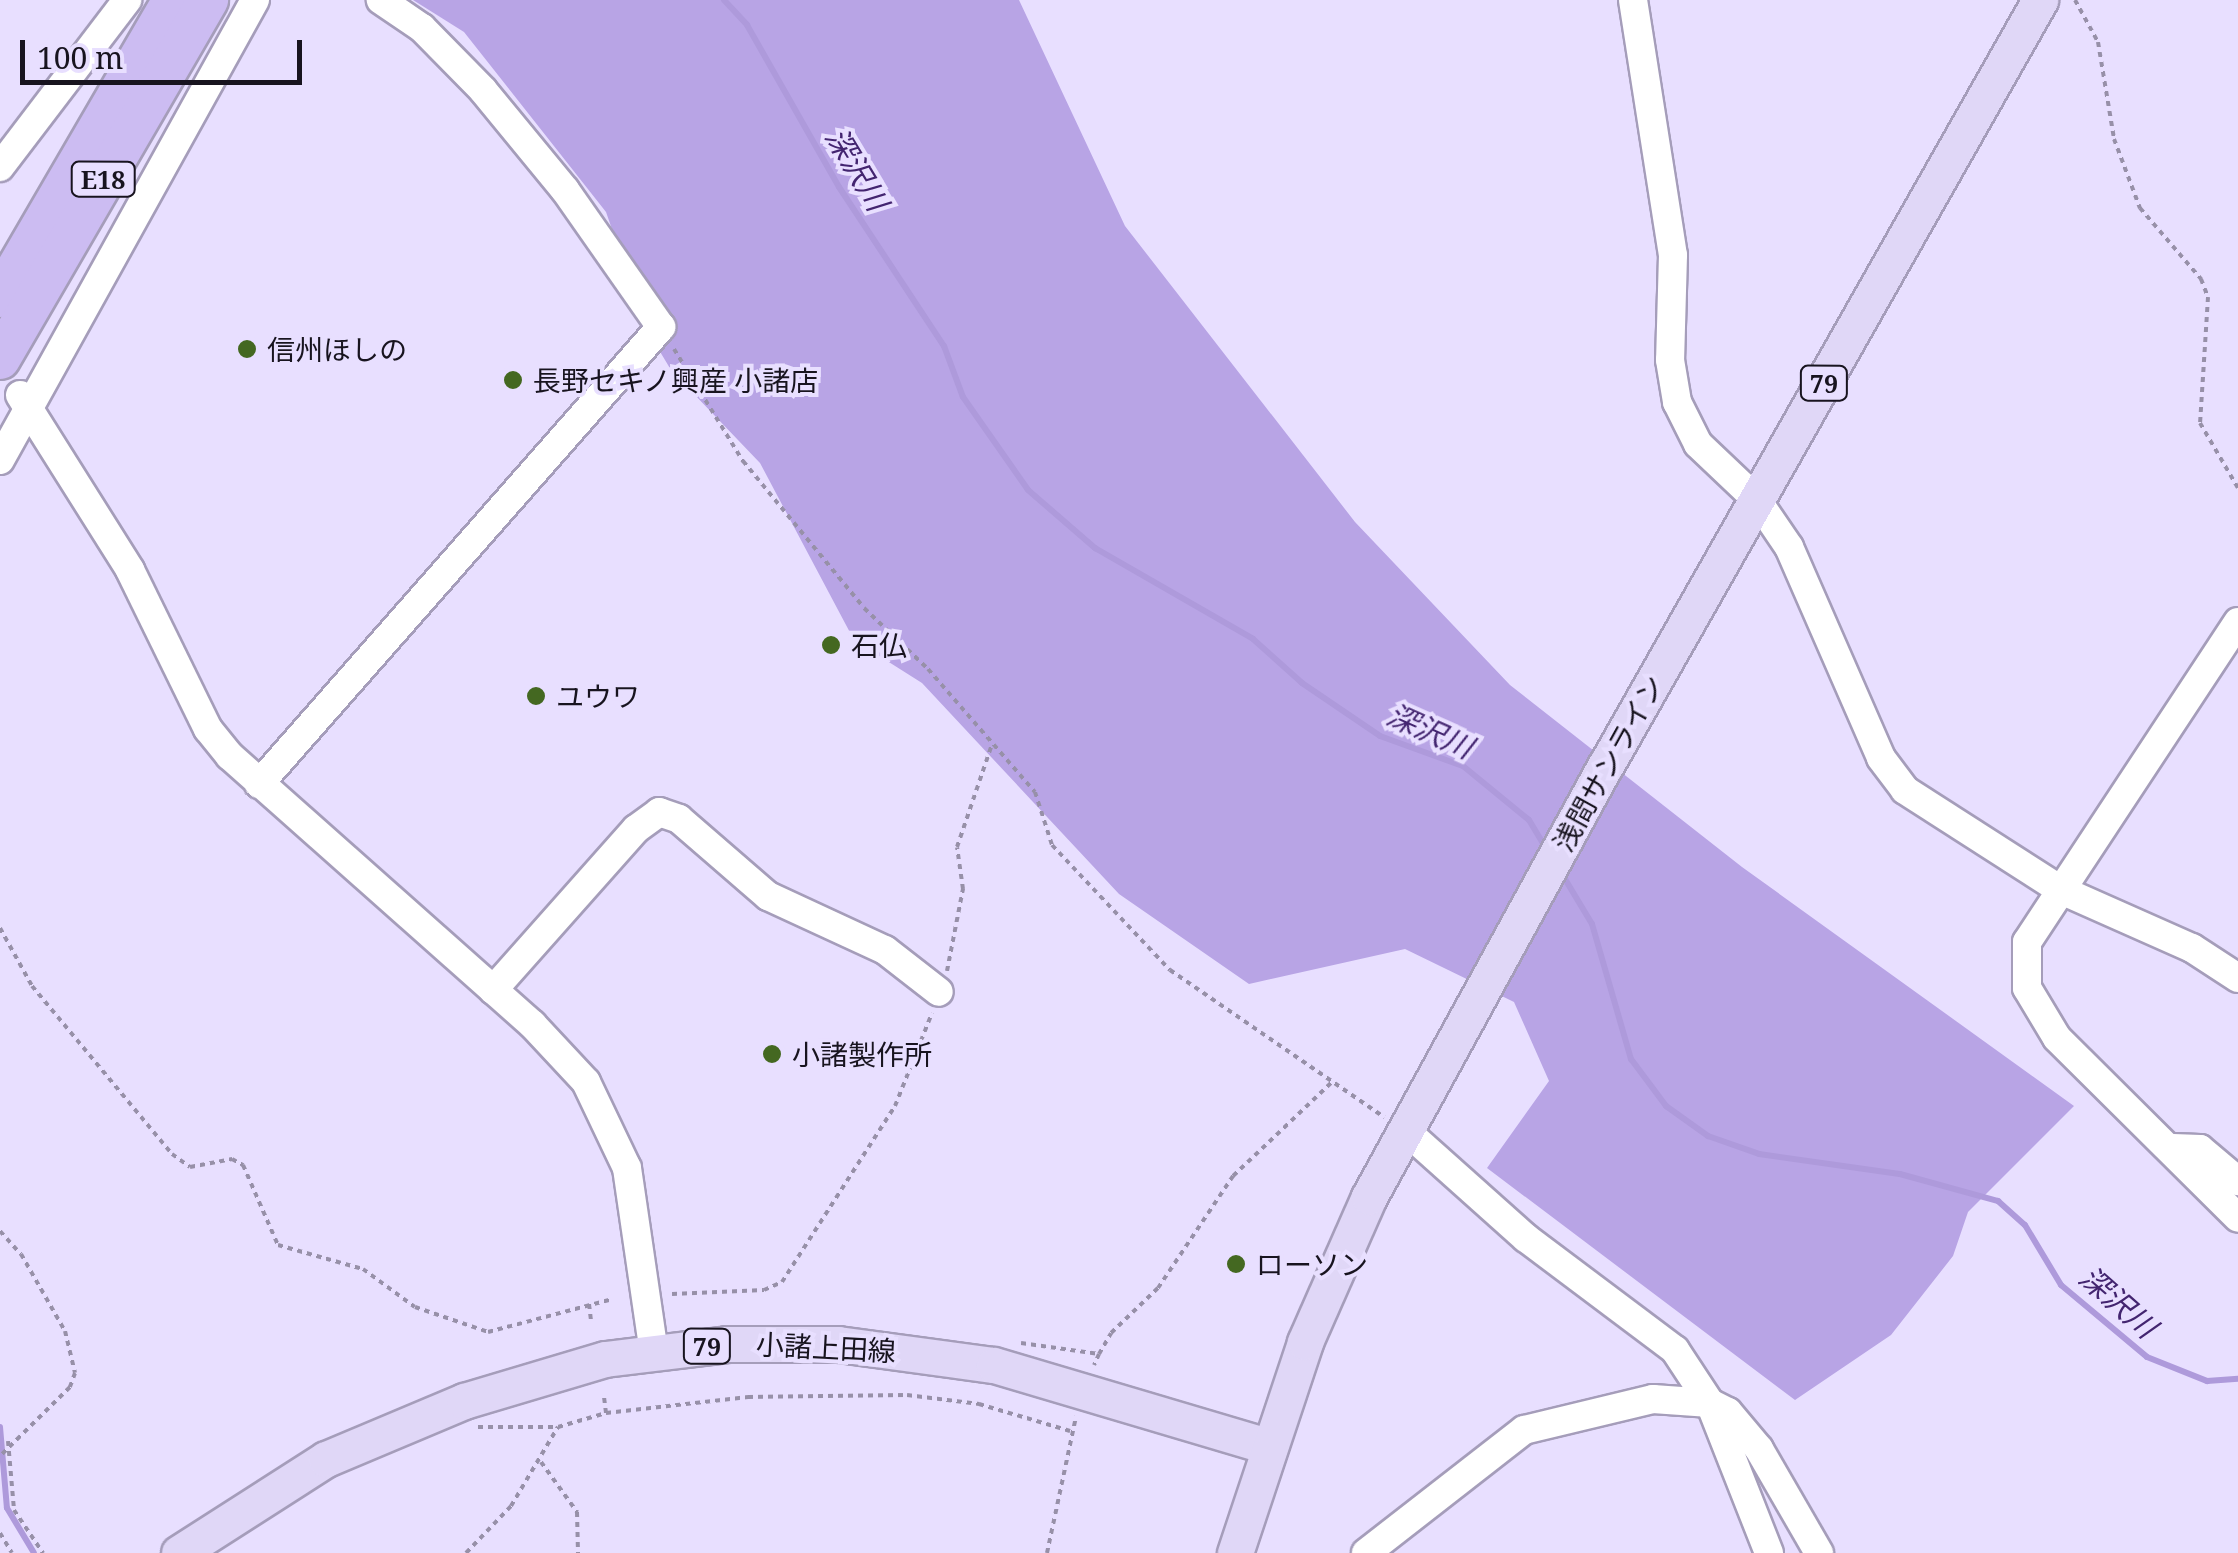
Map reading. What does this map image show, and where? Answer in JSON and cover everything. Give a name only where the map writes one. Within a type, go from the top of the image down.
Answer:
[{"type":"highway","name":"E18","points":[[0,297],[173,0]]},
{"type":"highway","name":"E18","points":[[0,359],[208,0]]},
{"type":"main road","name":"浅間サンライン","points":[[1234,1553],[1267,1446],[1339,1262],[1412,1114],[2040,0]]},
{"type":"main road","name":"小諸上田線","points":[[180,1553],[326,1460],[440,1410],[562,1368],[654,1352],[838,1344],[981,1363],[1059,1380],[1267,1446]]},
{"type":"street","points":[[0,167],[127,0]]},
{"type":"street","points":[[0,460],[24,402],[255,0]]},
{"type":"street","points":[[259,784],[660,327],[565,190],[484,90],[422,28],[380,0]]},
{"type":"street","points":[[1633,0],[1673,255],[1670,360],[1677,402],[1698,444],[1758,500],[1789,547],[1881,758],[1905,790],[2061,890],[2192,948],[2238,978]]},
{"type":"street","points":[[24,402],[130,570],[208,728],[259,784],[562,1054],[616,1134],[636,1208],[654,1352]]},
{"type":"street","points":[[2238,622],[2027,942],[2026,988],[2057,1038],[2172,1148],[2238,1218]]},
{"type":"street","points":[[494,990],[636,829],[659,812],[680,819],[768,896],[885,950],[939,992]]},
{"type":"street","points":[[1412,1114],[1526,1238],[1674,1350],[1710,1403],[1769,1553]]},
{"type":"street","points":[[2172,1148],[2200,1149],[2238,1180]]},
{"type":"street","points":[[1366,1553],[1524,1430],[1653,1399],[1710,1403],[1728,1412],[1758,1449],[1819,1553]]},
{"type":"path","points":[[2075,0],[2098,42],[2114,140],[2140,208],[2202,279],[2208,297],[2200,422],[2238,488]]},
{"type":"path","points":[[660,327],[743,461],[864,608],[928,669],[1035,792],[1052,845],[1170,970],[1331,1083],[1412,1114]]},
{"type":"path","points":[[672,1294],[764,1290],[782,1282],[895,1106],[959,930],[964,889],[958,847],[992,744]]},
{"type":"path","points":[[0,928],[32,986],[172,1154],[190,1167],[232,1159],[243,1166],[278,1245],[362,1270],[415,1307],[488,1332],[614,1299]]},
{"type":"path","points":[[1094,1365],[1099,1354],[1158,1288],[1232,1176],[1331,1083]]},
{"type":"path","points":[[0,1231],[21,1254],[66,1331],[74,1373],[70,1387],[8,1442],[0,1456]]},
{"type":"path","points":[[588,1304],[591,1320]]},
{"type":"path","points":[[981,1363],[989,1341],[1099,1354]]},
{"type":"path","points":[[440,1410],[446,1426],[558,1426],[606,1413],[748,1397],[907,1395],[979,1404],[1070,1431]]},
{"type":"path","points":[[604,1397],[606,1413]]},
{"type":"path","points":[[1047,1553],[1070,1431],[1078,1412]]},
{"type":"path","points":[[466,1553],[541,1462],[558,1426]]},
{"type":"path","points":[[8,1442],[14,1510],[43,1553]]},
{"type":"path","points":[[541,1462],[578,1512],[578,1553]]},
{"type":"path","points":[[0,1533],[12,1553]]},
{"type":"shaded area","points":[[413,0],[1019,0],[1125,226],[1355,522],[1510,685],[1742,867],[2074,1106],[1968,1212],[1953,1256],[1891,1335],[1795,1400],[1487,1168],[1549,1081],[1514,1002],[1405,949],[1249,984],[1119,894],[922,683],[854,640],[760,463],[671,370],[647,330],[606,212],[464,32]]},
{"type":"waterway","name":"深沢川","points":[[724,0],[747,25],[839,187],[944,346],[963,397],[1028,490],[1095,548],[1253,639],[1302,683],[1380,736],[1463,766],[1529,820],[1547,850]]},
{"type":"waterway","name":"深沢川","points":[[1562,874],[1592,924],[1631,1059],[1666,1106],[1708,1136],[1759,1154],[1900,1174],[1998,1201],[2025,1225],[2061,1285],[2147,1357],[2207,1381],[2238,1379]]},
{"type":"waterway","points":[[0,1427],[7,1508],[34,1553]]},
{"type":"place","name":"信州ほしの","points":[[247,349]]},
{"type":"place","name":"長野セキノ興産 小諸店","points":[[513,380]]},
{"type":"place","name":"石仏","points":[[831,645]]},
{"type":"place","name":"ユウワ","points":[[536,696]]},
{"type":"place","name":"小諸製作所","points":[[772,1054]]},
{"type":"place","name":"ローソン","points":[[1236,1264]]}]
